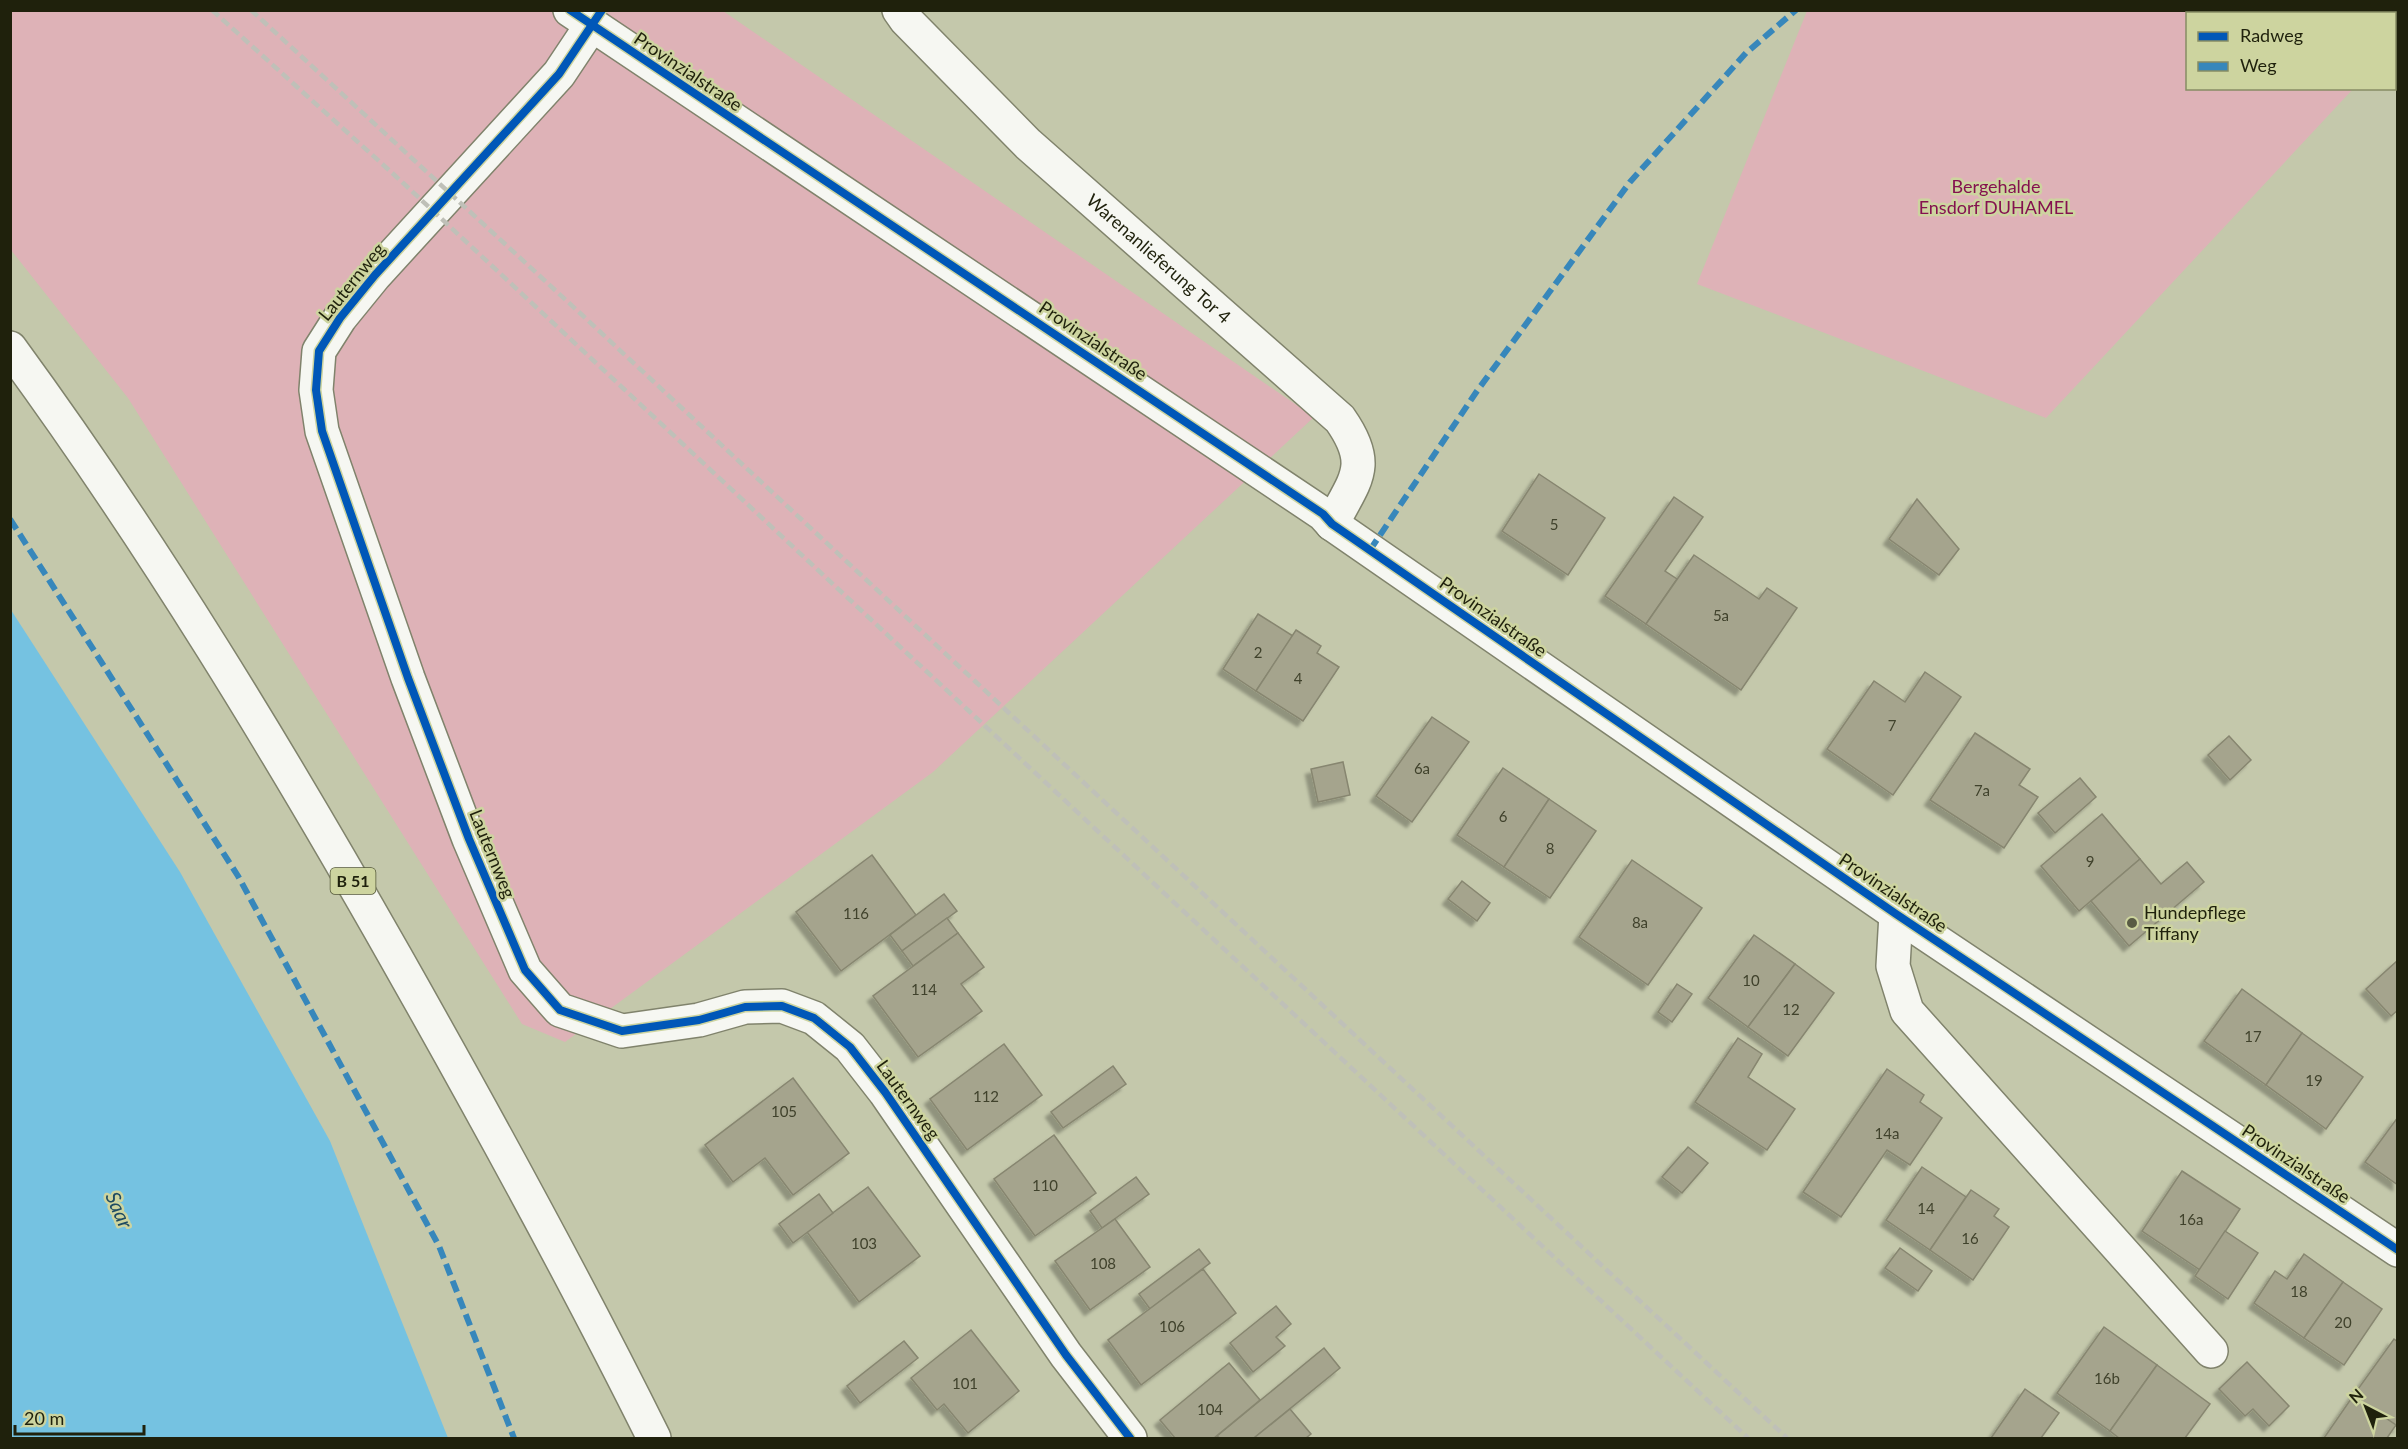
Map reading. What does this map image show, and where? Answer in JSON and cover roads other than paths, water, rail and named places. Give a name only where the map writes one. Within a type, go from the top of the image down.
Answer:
[{"type":"street","name":"Warenanlieferung Tor 4","points":[[899,10],[906,20],[1028,144],[1340,419],[1355,441],[1359,470],[1332,524]]},
{"type":"street","name":"Provinzialstraße","points":[[581,18],[1187,421],[1896,914],[2397,1250]]},
{"type":"street","name":"Lauternweg","points":[[581,18],[559,74],[375,275],[340,318],[319,351],[316,390],[322,431],[408,678],[469,839],[525,970],[560,1010],[622,1031],[699,1020],[745,1007],[782,1006],[814,1018],[850,1047],[885,1092],[1066,1354],[1130,1438]]},
{"type":"street","name":"B 51","points":[[10,348],[132,523],[312,810],[507,1153],[583,1296],[654,1438]]},
{"type":"street","name":"Provinzialstraße","points":[[1896,914],[1893,966],[1907,1011],[2211,1351]]},
{"type":"water","name":"Saar","points":[[11,610],[180,872],[330,1141],[448,1438],[11,1438]]},
{"type":"railway","points":[[212,10],[401,181],[1748,1438]]},
{"type":"railway","points":[[251,10],[581,314],[1787,1438]]},
{"type":"place","name":"Hundepflege Tiffany","points":[[2132,923]]},
{"type":"park label","name":"Bergehalde Ensdorf DUHAMEL","points":[[1996,198]]}]
